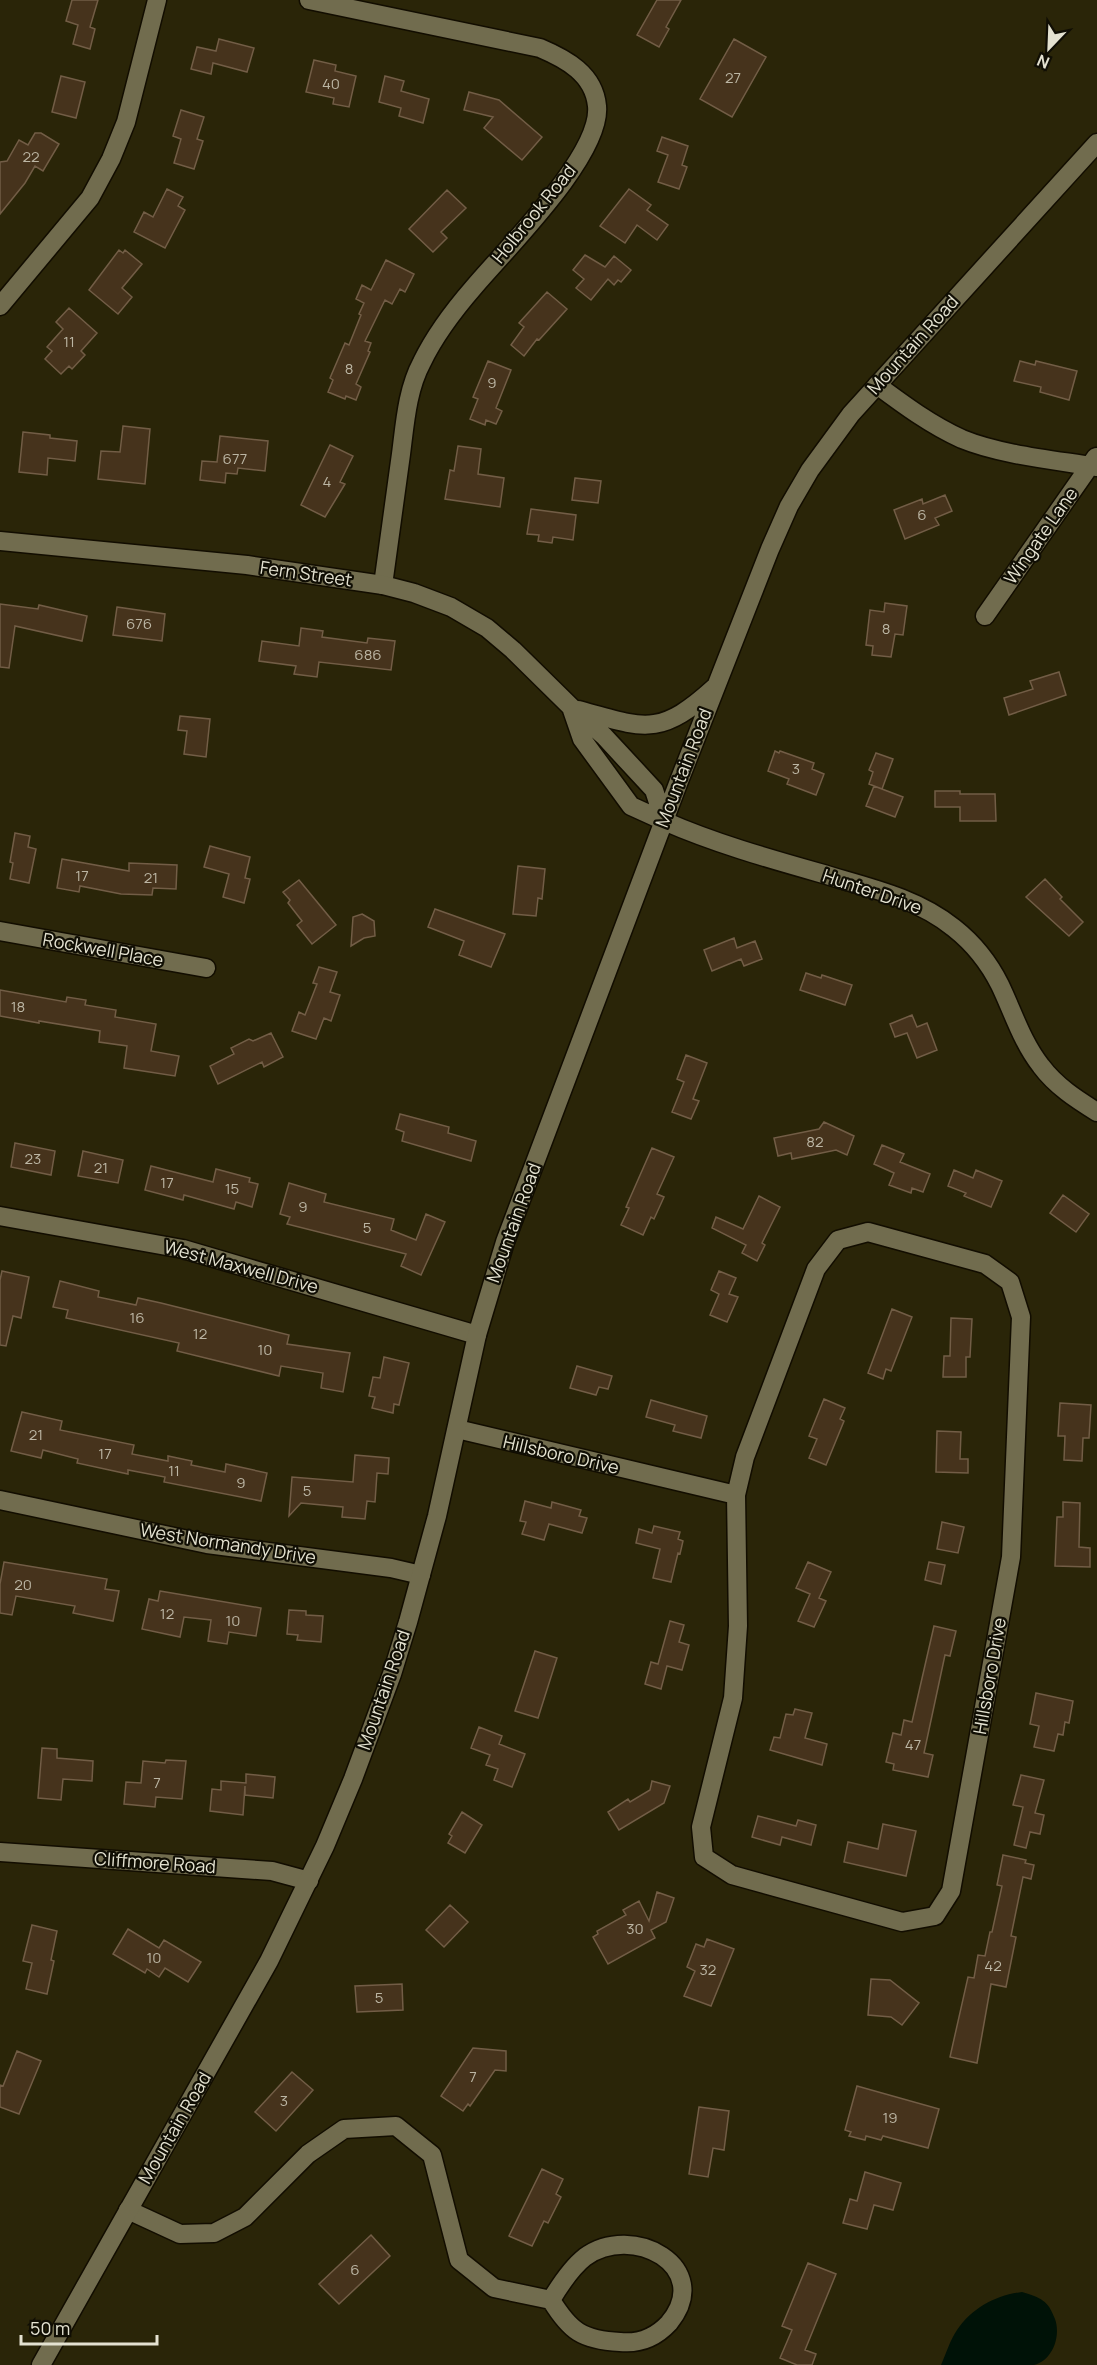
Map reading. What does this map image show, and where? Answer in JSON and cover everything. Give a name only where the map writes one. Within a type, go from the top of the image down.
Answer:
[{"type":"street","points":[[0,306],[90,198],[111,159],[126,122],[157,0]]},
{"type":"street","name":"Holbrook Road","points":[[309,0],[540,48],[562,57],[580,70],[593,89],[597,107],[587,144],[560,187],[449,318],[421,362],[408,404],[382,585]]},
{"type":"street","name":"Mountain Road","points":[[41,2365],[269,1961],[309,1881],[345,1798],[392,1674],[421,1575],[457,1429],[477,1335],[512,1223],[664,820],[770,549],[789,507],[810,470],[829,443],[877,385],[1097,143]]},
{"type":"street","points":[[877,385],[934,425],[964,439],[992,448],[1095,463]]},
{"type":"street","name":"Wingate Lane","points":[[985,616],[1095,463]]},
{"type":"street","name":"Fern Street","points":[[0,541],[247,565],[382,585],[414,593],[451,607],[486,628],[513,650],[604,736],[654,790],[664,820]]},
{"type":"street","points":[[572,708],[621,723],[651,726],[677,716],[716,687]]},
{"type":"street","name":"Fern Street","points":[[572,708],[582,739],[631,806],[664,820]]},
{"type":"street","name":"Hunter Drive","points":[[664,820],[725,845],[913,903],[943,920],[971,944],[987,963],[999,983],[1025,1042],[1040,1065],[1058,1085],[1097,1112]]},
{"type":"street","name":"Rockwell Place","points":[[0,931],[206,968]]},
{"type":"street","name":"West Maxwell Drive","points":[[0,1216],[183,1249],[477,1335]]},
{"type":"street","name":"Hillsboro Drive","points":[[868,1232],[985,1264],[1010,1282],[1021,1317],[1011,1557],[951,1892],[935,1916],[902,1922],[732,1875],[704,1857],[701,1827],[733,1698],[738,1626],[736,1495],[745,1457],[816,1269],[838,1239],[868,1232]]},
{"type":"street","name":"Hillsboro Drive","points":[[457,1429],[736,1495]]},
{"type":"street","name":"West Normandy Drive","points":[[0,1500],[207,1544],[391,1568],[421,1575]]},
{"type":"street","name":"Cliffmore Road","points":[[0,1852],[272,1871],[309,1881]]},
{"type":"street","points":[[128,2210],[180,2234],[214,2233],[245,2217],[308,2154],[344,2128],[396,2126],[432,2155],[459,2260],[494,2288],[551,2300],[564,2322],[586,2337],[622,2343],[645,2341],[663,2330],[680,2310],[682,2291],[678,2272],[665,2257],[644,2246],[611,2246],[586,2256],[564,2278],[551,2300]]},
{"type":"shaded area","points":[[1022,2292],[1043,2301],[1050,2308],[1055,2319],[1056,2340],[1051,2353],[1046,2358],[1034,2365],[941,2365],[955,2334],[970,2315],[985,2304],[1003,2296]]},
{"type":"building","points":[[72,0],[98,0],[90,27],[95,29],[90,49],[73,44],[78,25],[66,21]]},
{"type":"building","points":[[657,0],[681,0],[666,27],[669,29],[659,47],[637,35]]},
{"type":"building","points":[[219,39],[254,48],[247,72],[213,63],[211,74],[191,69],[197,47],[216,51]]},
{"type":"building","points":[[734,39],[766,57],[732,117],[700,99]]},
{"type":"building","points":[[314,60],[336,65],[335,71],[356,76],[349,107],[333,104],[334,98],[306,92]]},
{"type":"building","points":[[61,76],[85,82],[76,118],[52,112]]},
{"type":"building","points":[[385,76],[404,81],[401,91],[429,99],[423,123],[399,116],[401,108],[379,102]]},
{"type":"building","points":[[469,92],[499,100],[542,137],[522,160],[484,128],[493,117],[464,110]]},
{"type":"building","points":[[181,110],[204,117],[197,139],[203,141],[194,169],[174,163],[181,139],[173,136]]},
{"type":"building","points":[[35,133],[41,133],[59,144],[43,171],[35,166],[25,183],[0,214],[0,162],[7,161],[19,140],[28,145]]},
{"type":"building","points":[[662,137],[688,146],[682,165],[687,167],[679,189],[658,182],[668,155],[657,151]]},
{"type":"building","points":[[167,189],[183,197],[178,206],[185,210],[165,248],[134,232],[144,212],[153,217]]},
{"type":"building","points":[[629,189],[651,205],[647,210],[668,225],[657,240],[637,225],[625,243],[600,226]]},
{"type":"building","points":[[447,190],[466,208],[441,232],[447,238],[433,252],[409,229]]},
{"type":"building","points":[[119,250],[123,253],[125,250],[142,264],[122,288],[132,297],[118,314],[89,290]]},
{"type":"building","points":[[585,255],[605,267],[614,256],[631,270],[621,282],[618,280],[614,285],[608,279],[591,300],[576,288],[584,279],[573,270]]},
{"type":"building","points":[[386,260],[414,274],[405,292],[400,289],[392,304],[385,300],[365,341],[371,343],[368,351],[370,352],[356,384],[361,387],[356,400],[346,396],[345,399],[328,392],[333,380],[330,378],[345,343],[349,345],[361,315],[359,314],[364,303],[356,299],[362,285],[371,290]]},
{"type":"building","points":[[547,292],[567,309],[539,340],[537,339],[524,356],[511,345],[524,327],[519,323]]},
{"type":"building","points":[[69,308],[97,333],[81,351],[85,355],[72,369],[69,366],[61,374],[45,359],[52,351],[47,347],[63,329],[56,322]]},
{"type":"building","points":[[488,361],[511,370],[496,408],[502,411],[496,424],[486,420],[485,425],[470,419],[478,399],[473,397]]},
{"type":"building","points":[[1020,361],[1035,365],[1036,361],[1077,371],[1069,400],[1040,392],[1041,387],[1014,381]]},
{"type":"building","points":[[123,426],[150,429],[145,484],[98,479],[101,451],[120,452]]},
{"type":"building","points":[[23,432],[77,441],[75,461],[48,458],[47,475],[19,472]]},
{"type":"building","points":[[220,436],[268,441],[265,471],[238,468],[237,474],[226,473],[225,483],[200,480],[202,461],[217,462]]},
{"type":"building","points":[[330,445],[353,456],[340,482],[345,484],[325,517],[301,505]]},
{"type":"building","points":[[458,446],[481,449],[478,474],[504,478],[500,507],[445,499],[450,470],[454,471]]},
{"type":"building","points":[[575,478],[601,481],[598,503],[572,500]]},
{"type":"building","points":[[945,495],[952,511],[935,518],[939,525],[905,539],[894,510],[922,499],[923,504]]},
{"type":"building","points":[[531,509],[576,515],[573,540],[553,537],[552,543],[538,541],[539,535],[527,534]]},
{"type":"building","points":[[885,603],[907,606],[903,635],[895,634],[891,657],[872,655],[873,646],[866,645],[870,610],[884,612]]},
{"type":"building","points":[[0,604],[38,609],[39,605],[87,616],[82,641],[15,626],[9,668],[0,667]]},
{"type":"building","points":[[117,607],[165,614],[162,641],[113,635]]},
{"type":"building","points":[[301,628],[323,631],[322,637],[367,643],[368,638],[395,641],[391,670],[319,662],[317,677],[294,674],[296,666],[259,661],[262,641],[299,646]]},
{"type":"building","points":[[1059,672],[1066,695],[1009,715],[1004,698],[1033,689],[1030,681]]},
{"type":"building","points":[[180,716],[210,719],[206,757],[184,754],[187,731],[178,730]]},
{"type":"building","points":[[775,751],[814,763],[812,769],[824,774],[816,795],[787,784],[789,779],[768,771]]},
{"type":"building","points":[[876,753],[893,759],[882,789],[869,784],[873,772],[869,770]]},
{"type":"building","points":[[874,786],[903,797],[895,817],[866,806]]},
{"type":"building","points":[[935,791],[995,794],[996,821],[960,821],[960,807],[935,807]]},
{"type":"building","points":[[15,833],[30,836],[28,847],[36,849],[29,883],[10,879],[13,863],[10,862]]},
{"type":"building","points":[[210,846],[250,857],[245,878],[250,879],[244,903],[223,897],[229,874],[204,867]]},
{"type":"building","points":[[62,859],[129,871],[129,863],[177,865],[176,889],[153,888],[152,895],[121,894],[80,886],[79,892],[57,888]]},
{"type":"building","points":[[518,866],[545,869],[542,899],[538,898],[536,916],[513,914]]},
{"type":"building","points":[[1045,879],[1062,897],[1060,899],[1083,922],[1069,936],[1026,897]]},
{"type":"building","points":[[299,880],[336,925],[312,944],[297,925],[302,921],[288,903],[290,900],[283,892]]},
{"type":"building","points":[[435,909],[505,934],[491,967],[459,955],[464,941],[428,927]]},
{"type":"building","points":[[362,914],[374,921],[375,936],[364,938],[351,946],[353,917]]},
{"type":"building","points":[[734,938],[737,948],[755,941],[762,959],[744,966],[741,959],[712,971],[704,950]]},
{"type":"building","points":[[319,967],[337,972],[330,992],[340,995],[331,1021],[324,1018],[316,1039],[292,1031],[299,1012],[305,1015],[317,984],[313,983]]},
{"type":"building","points":[[806,973],[821,978],[822,975],[852,985],[845,1005],[800,990]]},
{"type":"building","points":[[0,990],[66,1002],[67,997],[86,1000],[85,1005],[116,1010],[115,1017],[156,1024],[151,1051],[179,1056],[175,1076],[124,1068],[127,1046],[99,1042],[100,1031],[0,1016]]},
{"type":"building","points":[[912,1015],[917,1027],[927,1023],[937,1050],[917,1058],[907,1033],[895,1037],[890,1024]]},
{"type":"building","points":[[271,1033],[283,1057],[264,1067],[262,1062],[218,1084],[210,1066],[234,1054],[231,1048],[249,1039],[253,1041]]},
{"type":"building","points":[[686,1055],[707,1063],[693,1099],[699,1101],[691,1119],[672,1112],[684,1082],[677,1079]]},
{"type":"building","points":[[400,1114],[449,1127],[448,1133],[476,1141],[471,1161],[402,1141],[404,1132],[396,1129]]},
{"type":"building","points":[[824,1122],[854,1136],[847,1155],[836,1150],[792,1159],[791,1153],[778,1156],[774,1138],[819,1129]]},
{"type":"building","points":[[15,1143],[55,1151],[51,1175],[11,1167]]},
{"type":"building","points":[[882,1145],[904,1154],[900,1162],[930,1174],[923,1192],[912,1188],[911,1193],[889,1185],[894,1173],[874,1164]]},
{"type":"building","points":[[652,1148],[674,1157],[657,1194],[664,1197],[654,1219],[651,1217],[643,1235],[621,1225],[629,1208],[626,1207]]},
{"type":"building","points":[[83,1151],[123,1160],[118,1183],[78,1176]]},
{"type":"building","points":[[151,1166],[213,1182],[216,1169],[250,1178],[249,1182],[258,1184],[252,1207],[236,1202],[234,1209],[184,1195],[183,1200],[145,1190]]},
{"type":"building","points":[[954,1170],[973,1178],[976,1170],[1002,1181],[991,1207],[964,1196],[966,1193],[948,1186]]},
{"type":"building","points":[[289,1183],[326,1194],[324,1202],[394,1219],[391,1230],[416,1240],[426,1214],[445,1222],[421,1275],[401,1266],[406,1254],[287,1224],[290,1217],[280,1214]]},
{"type":"building","points":[[1063,1195],[1089,1214],[1076,1232],[1050,1213]]},
{"type":"building","points":[[759,1196],[780,1207],[762,1243],[765,1245],[757,1261],[742,1253],[746,1245],[712,1228],[716,1217],[743,1229]]},
{"type":"building","points":[[2,1271],[29,1277],[21,1318],[13,1316],[6,1346],[0,1345]]},
{"type":"building","points":[[719,1271],[736,1278],[729,1294],[738,1297],[727,1322],[710,1315],[719,1294],[711,1290]]},
{"type":"building","points":[[60,1281],[99,1291],[98,1297],[136,1305],[138,1298],[289,1335],[287,1344],[350,1353],[343,1392],[321,1388],[323,1373],[281,1366],[279,1376],[177,1351],[179,1343],[66,1318],[68,1310],[53,1307]]},
{"type":"building","points":[[892,1309],[912,1317],[891,1371],[886,1369],[883,1379],[868,1373]]},
{"type":"building","points":[[951,1318],[972,1319],[970,1357],[966,1357],[966,1377],[943,1377],[944,1356],[950,1356]]},
{"type":"building","points":[[384,1357],[409,1363],[399,1405],[394,1404],[393,1413],[372,1408],[375,1397],[369,1396],[373,1377],[380,1378]]},
{"type":"building","points":[[577,1366],[612,1376],[608,1389],[599,1387],[596,1395],[570,1388]]},
{"type":"building","points":[[824,1399],[845,1408],[840,1419],[844,1421],[826,1465],[809,1458],[817,1439],[809,1436]]},
{"type":"building","points":[[651,1400],[707,1416],[701,1438],[673,1431],[675,1425],[646,1417]]},
{"type":"building","points":[[1060,1403],[1091,1405],[1089,1438],[1083,1438],[1082,1461],[1064,1460],[1065,1436],[1058,1436]]},
{"type":"building","points":[[22,1412],[62,1421],[60,1430],[134,1445],[132,1454],[168,1461],[168,1456],[192,1461],[191,1465],[225,1472],[226,1464],[267,1473],[261,1501],[164,1482],[165,1477],[128,1470],[128,1474],[77,1463],[78,1459],[43,1450],[41,1458],[11,1451]]},
{"type":"building","points":[[937,1431],[961,1432],[960,1459],[968,1459],[968,1473],[936,1472]]},
{"type":"building","points":[[355,1455],[389,1458],[388,1474],[377,1473],[375,1502],[367,1501],[365,1519],[342,1517],[343,1507],[301,1503],[289,1516],[292,1477],[353,1482]]},
{"type":"building","points":[[525,1501],[551,1508],[552,1502],[581,1510],[579,1516],[587,1518],[582,1533],[549,1524],[544,1540],[522,1534],[526,1522],[520,1521]]},
{"type":"building","points":[[1063,1502],[1080,1503],[1079,1547],[1090,1548],[1090,1567],[1055,1566],[1057,1517],[1063,1517]]},
{"type":"building","points":[[942,1522],[964,1527],[958,1553],[937,1549]]},
{"type":"building","points":[[654,1526],[680,1532],[678,1539],[683,1541],[671,1582],[653,1578],[660,1549],[636,1543],[639,1529],[652,1533]]},
{"type":"building","points":[[4,1562],[107,1579],[105,1589],[119,1591],[113,1621],[73,1613],[75,1606],[16,1596],[12,1615],[0,1613],[0,1584]]},
{"type":"building","points":[[808,1562],[831,1572],[819,1598],[826,1601],[814,1627],[798,1621],[810,1594],[796,1588]]},
{"type":"building","points":[[929,1562],[945,1565],[941,1584],[925,1580]]},
{"type":"building","points":[[160,1591],[261,1608],[256,1636],[229,1632],[227,1644],[208,1641],[211,1620],[184,1617],[180,1637],[142,1629],[149,1599],[158,1601]]},
{"type":"building","points":[[289,1610],[306,1611],[306,1615],[323,1616],[321,1642],[297,1640],[298,1635],[287,1634]]},
{"type":"building","points":[[670,1621],[684,1625],[679,1642],[689,1645],[682,1670],[667,1666],[661,1689],[645,1684],[651,1662],[658,1664]]},
{"type":"building","points":[[934,1626],[956,1631],[950,1656],[945,1655],[924,1753],[933,1755],[928,1777],[893,1770],[894,1764],[886,1762],[893,1733],[901,1735],[904,1720],[912,1722]]},
{"type":"building","points":[[535,1651],[557,1658],[538,1718],[515,1711]]},
{"type":"building","points":[[1036,1693],[1073,1701],[1069,1723],[1065,1722],[1063,1735],[1058,1734],[1054,1751],[1034,1747],[1039,1726],[1030,1724]]},
{"type":"building","points":[[795,1709],[812,1713],[805,1738],[827,1744],[822,1765],[770,1750],[774,1737],[780,1738],[786,1714],[793,1715]]},
{"type":"building","points":[[479,1727],[502,1736],[499,1744],[525,1754],[512,1787],[494,1780],[498,1769],[486,1765],[490,1755],[471,1748]]},
{"type":"building","points":[[42,1748],[57,1749],[57,1758],[93,1761],[92,1781],[63,1779],[61,1800],[38,1798]]},
{"type":"building","points":[[166,1760],[186,1761],[182,1799],[156,1797],[155,1807],[124,1804],[126,1782],[141,1783],[143,1761],[165,1763]]},
{"type":"building","points":[[246,1774],[275,1777],[273,1798],[245,1795],[245,1786],[243,1815],[210,1811],[212,1789],[221,1790],[221,1781],[246,1783]]},
{"type":"building","points":[[1021,1775],[1044,1780],[1035,1813],[1044,1815],[1040,1834],[1030,1832],[1026,1848],[1014,1845],[1023,1807],[1013,1805]]},
{"type":"building","points":[[652,1781],[670,1786],[664,1803],[619,1830],[608,1812],[628,1799],[630,1802],[650,1790]]},
{"type":"building","points":[[462,1812],[482,1825],[465,1853],[448,1843],[452,1836],[449,1834]]},
{"type":"building","points":[[758,1816],[796,1826],[798,1820],[816,1825],[811,1845],[782,1837],[780,1845],[752,1837]]},
{"type":"building","points":[[883,1824],[916,1831],[906,1876],[844,1862],[848,1842],[878,1849]]},
{"type":"building","points":[[1003,1855],[1026,1860],[1025,1863],[1034,1865],[1031,1879],[1023,1877],[1011,1936],[1016,1937],[1006,1987],[991,1984],[977,2063],[950,2057],[968,1977],[974,1978],[978,1955],[985,1956],[990,1932],[992,1932],[1002,1886],[997,1885]]},
{"type":"building","points":[[657,1892],[674,1898],[666,1922],[651,1930],[655,1938],[608,1964],[593,1937],[598,1934],[597,1931],[626,1915],[623,1910],[639,1901],[649,1921]]},
{"type":"building","points":[[450,1905],[468,1922],[444,1947],[426,1930]]},
{"type":"building","points":[[32,1925],[57,1931],[47,1994],[26,1989],[32,1963],[23,1961]]},
{"type":"building","points":[[128,1929],[159,1948],[164,1940],[201,1962],[188,1982],[165,1968],[159,1977],[147,1969],[145,1973],[113,1954]]},
{"type":"building","points":[[707,1939],[734,1949],[711,2006],[684,1996],[695,1971],[687,1967],[696,1944],[704,1947]]},
{"type":"building","points":[[871,1979],[890,1980],[919,2003],[902,2025],[891,2017],[868,2015]]},
{"type":"building","points":[[402,1984],[403,2010],[357,2012],[355,1986]]},
{"type":"building","points":[[473,2048],[506,2051],[506,2071],[495,2070],[470,2106],[468,2104],[463,2111],[441,2096]]},
{"type":"building","points":[[17,2051],[41,2061],[19,2114],[0,2107],[0,2085],[3,2086]]},
{"type":"building","points":[[292,2072],[313,2090],[276,2131],[255,2112]]},
{"type":"building","points":[[857,2086],[939,2109],[928,2148],[883,2136],[881,2140],[866,2136],[865,2140],[849,2136],[851,2132],[845,2130]]},
{"type":"building","points":[[699,2107],[729,2111],[724,2150],[713,2148],[708,2177],[689,2174]]},
{"type":"building","points":[[542,2169],[563,2179],[556,2194],[561,2197],[548,2223],[544,2221],[532,2246],[509,2236]]},
{"type":"building","points":[[865,2172],[901,2183],[893,2210],[874,2205],[867,2229],[843,2223],[850,2199],[857,2201]]},
{"type":"building","points":[[371,2235],[390,2256],[339,2304],[319,2284]]},
{"type":"building","points":[[808,2263],[836,2274],[805,2350],[816,2354],[812,2365],[797,2365],[780,2358],[792,2330],[782,2326]]}]
